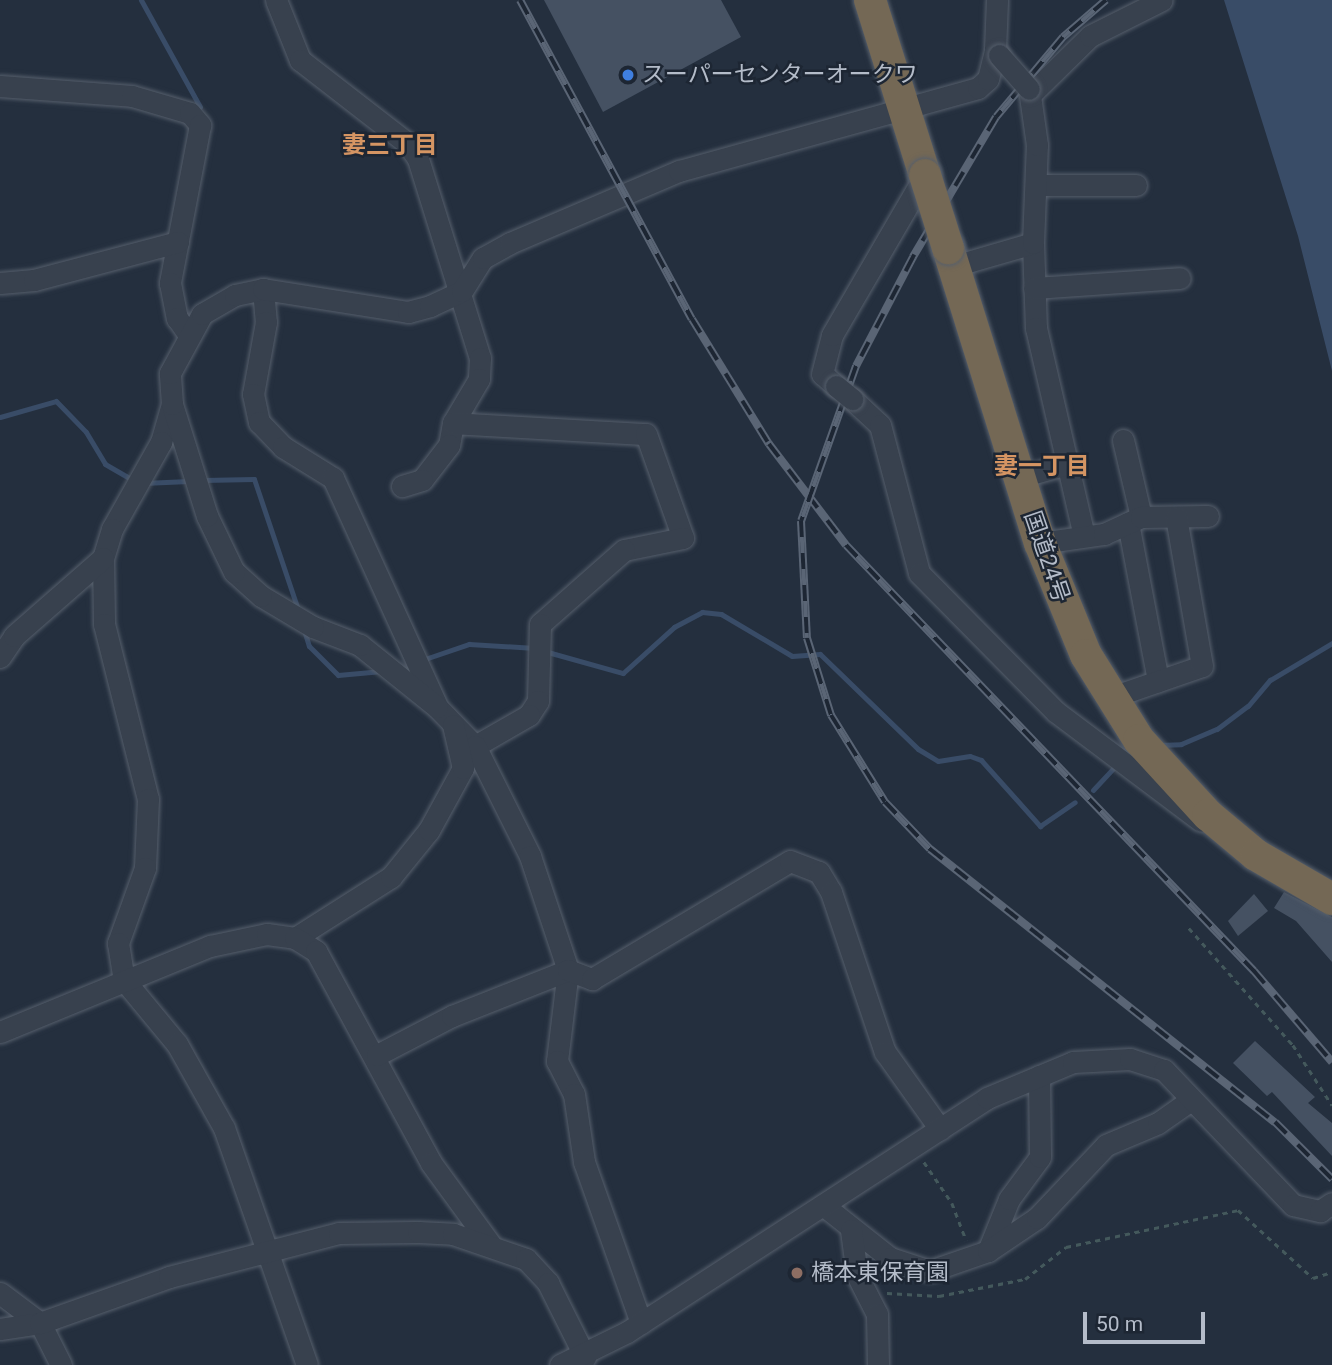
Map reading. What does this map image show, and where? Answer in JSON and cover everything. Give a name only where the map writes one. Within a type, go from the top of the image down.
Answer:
[{"type":"highway","name":"国道24号","points":[[870,0],[1040,543],[1068,619],[1139,740],[1229,834],[1332,899]]},
{"type":"street","points":[[276,0],[307,68],[407,144],[418,159],[462,291],[480,358],[479,379],[453,422],[449,446],[422,480],[402,486]]},
{"type":"street","points":[[641,1323],[584,1161],[573,1094],[557,1061],[568,970],[530,856],[475,746],[444,715],[360,645],[313,627],[261,596],[234,572],[207,516],[172,404],[170,373],[188,334],[202,314],[235,295],[264,289],[408,312],[462,291],[483,258],[510,243],[679,171],[978,88],[988,79],[997,52],[997,0]]},
{"type":"street","points":[[1031,91],[1090,36],[1163,0]]},
{"type":"street","points":[[997,52],[1031,91],[1037,185],[1033,243],[1035,328],[1070,463],[1084,536]]},
{"type":"street","points":[[0,86],[132,96],[190,113],[200,125],[170,283],[177,317],[188,334]]},
{"type":"street","points":[[925,176],[832,335],[822,374],[880,425],[919,573],[1056,712],[1118,754],[1168,798],[1229,834]]},
{"type":"street","points":[[1037,185],[1136,185]]},
{"type":"street","points":[[0,283],[33,280],[178,242]]},
{"type":"street","points":[[951,257],[1033,243]]},
{"type":"street","points":[[1034,288],[1180,278]]},
{"type":"street","points":[[264,289],[266,322],[253,394],[258,422],[283,447],[333,478],[444,715],[463,768],[429,830],[391,877],[295,937]]},
{"type":"street","points":[[172,404],[161,442],[112,529],[103,558],[104,624],[148,799],[145,868],[118,943],[124,980],[177,1044],[224,1128],[264,1251],[307,1365]]},
{"type":"street","points":[[453,422],[646,434],[683,538],[624,550],[540,624],[538,701],[529,715],[475,746]]},
{"type":"street","points":[[1123,440],[1158,681]]},
{"type":"street","points":[[1020,477],[1070,463]]},
{"type":"street","points":[[1040,543],[1084,536],[1134,520],[1208,516]]},
{"type":"street","points":[[1112,698],[1202,666],[1176,517]]},
{"type":"street","points":[[0,657],[14,636],[103,558]]},
{"type":"street","points":[[377,1055],[452,1016],[568,970],[592,979],[790,862],[819,872],[850,942],[884,1052],[934,1132]]},
{"type":"street","points":[[0,1032],[210,946],[267,934],[295,937],[316,951],[377,1055],[431,1163],[490,1244]]},
{"type":"street","points":[[560,1365],[585,1357],[641,1323],[987,1098],[1073,1062],[1130,1059],[1164,1070],[1190,1101],[1293,1205],[1320,1210],[1331,1204]]},
{"type":"street","points":[[980,1254],[1009,1199],[1040,1157],[1039,1076]]},
{"type":"street","points":[[823,1205],[851,1230],[890,1258],[930,1271],[980,1254],[1037,1218],[1106,1145],[1158,1123],[1190,1101]]},
{"type":"street","points":[[851,1230],[857,1275],[877,1314],[878,1365]]},
{"type":"street","points":[[0,1329],[40,1323],[169,1277],[338,1233],[453,1234],[490,1244],[526,1259],[548,1283],[585,1357]]},
{"type":"street","points":[[0,1293],[40,1323],[61,1365]]},
{"type":"path","points":[[1189,928],[1293,1045],[1332,1105]]},
{"type":"path","points":[[934,1132],[923,1168],[952,1203],[980,1254]]},
{"type":"path","points":[[866,1292],[939,1296],[1025,1279],[1066,1247],[1238,1210],[1312,1278],[1332,1272]]},
{"type":"water","points":[[1224,0],[1332,0],[1332,371],[1298,236]]},
{"type":"building","name":"スーパーセンターオークワ","points":[[544,0],[721,0],[741,37],[603,112]]},
{"type":"building","points":[[1284,892],[1332,917],[1332,962],[1296,921],[1274,908]]},
{"type":"building","points":[[1254,894],[1268,911],[1238,936],[1228,921]]},
{"type":"building","points":[[1255,1041],[1315,1097],[1308,1103],[1332,1123],[1332,1156],[1272,1092],[1267,1096],[1233,1063]]},
{"type":"waterway","points":[[141,0],[200,107]]},
{"type":"waterway","points":[[0,417],[56,401],[86,432],[105,464],[134,481]]},
{"type":"waterway","points":[[203,480],[254,479],[298,610]]},
{"type":"waterway","points":[[143,483],[189,481]]},
{"type":"waterway","points":[[544,651],[623,673],[674,627],[702,612],[721,614],[792,656],[820,654],[918,749],[938,761],[970,756],[981,760],[1040,826],[1075,802]]},
{"type":"waterway","points":[[304,630],[309,646],[338,675],[382,671]]},
{"type":"waterway","points":[[1158,745],[1181,744],[1217,729],[1248,706],[1270,680],[1332,643]]},
{"type":"waterway","points":[[422,660],[469,644],[535,648]]},
{"type":"waterway","points":[[1093,790],[1117,764]]},
{"type":"railway","points":[[520,0],[692,319],[769,444],[846,545],[1254,971],[1332,1062]]},
{"type":"railway","points":[[1106,0],[1063,37],[996,117],[913,257],[856,366],[801,521],[807,638],[831,715],[885,802],[930,849],[1275,1122],[1332,1179]]},
{"type":"place","name":"スーパーセンターオークワ","points":[[628,75]]},
{"type":"place","name":"橋本東保育園","points":[[797,1273]]},
{"type":"district","name":"妻三丁目","points":[[390,146]]},
{"type":"district","name":"妻一丁目","points":[[1042,467]]}]
